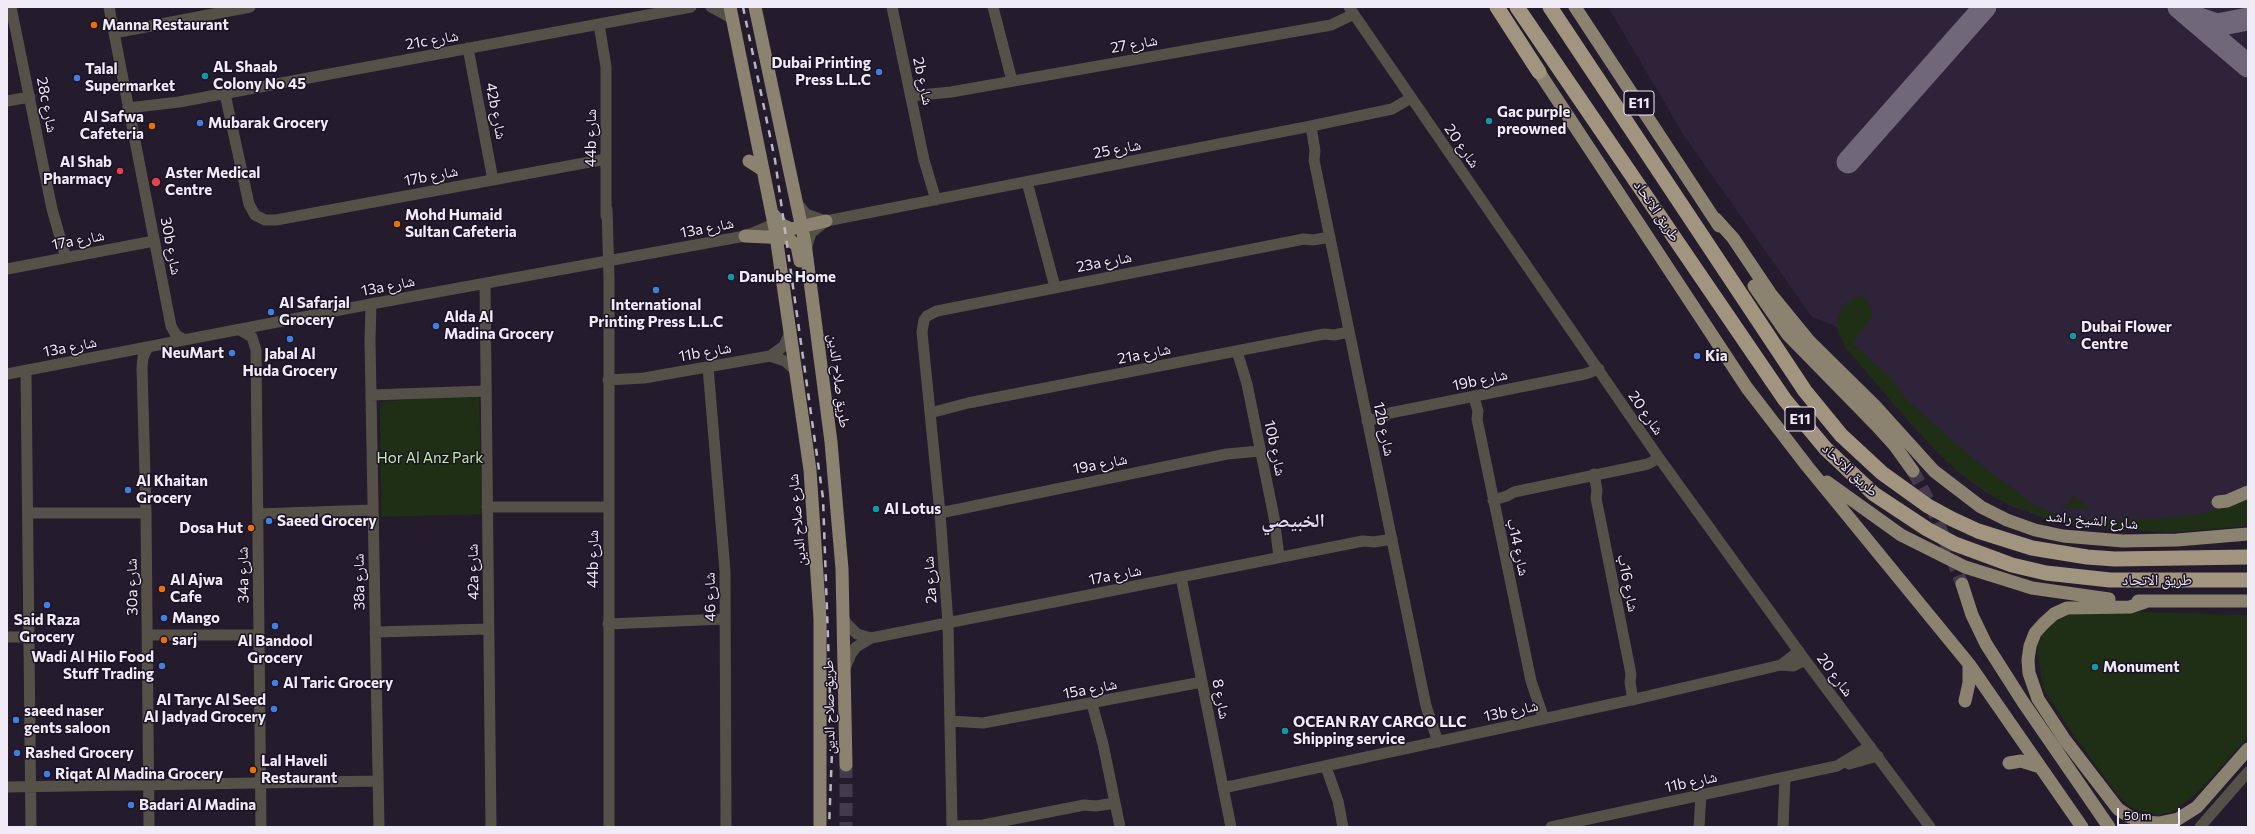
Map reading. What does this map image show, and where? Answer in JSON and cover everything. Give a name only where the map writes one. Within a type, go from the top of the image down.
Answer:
[{"type":"highway","points":[[1497,7],[1539,72]]},
{"type":"highway","name":"طريق الاتحاد","points":[[1517,7],[1785,400],[1826,449],[1874,494],[1916,522],[1955,544],[2012,565],[2046,573],[2110,580],[2248,580]]},
{"type":"highway","name":"طريق الاتحاد","points":[[1550,7],[1805,391],[1841,435],[1882,473],[1928,506],[1952,519],[1978,531],[2032,548],[2080,556],[2115,559],[2248,557]]},
{"type":"main road","points":[[747,7],[771,124],[785,147]]},
{"type":"main road","name":"طريق صلاح الدين","points":[[755,7],[806,249],[836,484],[845,671],[846,766]]},
{"type":"main road","name":"E11","points":[[1575,7],[1716,218]]},
{"type":"main road","points":[[732,13],[773,218],[786,227],[802,228],[826,221]]},
{"type":"main road","points":[[1539,72],[1747,388],[1807,466],[1968,664],[2037,766],[2080,825]]},
{"type":"main road","points":[[749,161],[763,170]]},
{"type":"main road","name":"شارع صلاح الدين","points":[[773,218],[791,330],[810,470],[818,569],[821,668],[820,827]]},
{"type":"main road","points":[[1716,218],[1730,248],[1788,335],[1876,425],[1895,446],[1912,471]]},
{"type":"main road","name":"شارع الشيخ راشد","points":[[1716,218],[1733,238],[1770,293],[1796,327],[1864,395],[1934,471],[1956,490],[1981,507],[2028,527],[2063,536],[2122,541],[2177,540],[2248,534]]},
{"type":"main road","points":[[745,236],[788,238],[797,246],[799,251],[810,333],[814,346],[820,357]]},
{"type":"main road","points":[[1807,466],[1838,491],[1901,535],[1964,567],[2032,588],[2073,595],[2145,602],[2248,601]]},
{"type":"main road","points":[[2218,502],[2227,501],[2248,492]]},
{"type":"main road","points":[[1962,584],[1972,615],[1990,650],[2023,702],[2110,827]]},
{"type":"main road","points":[[2145,602],[2130,607],[2080,606],[2067,608],[2054,614],[2035,634],[2030,646],[2028,660],[2029,673],[2038,699],[2065,740],[2118,809],[2130,817],[2144,822],[2159,823],[2178,819],[2197,807],[2248,749]]},
{"type":"main road","points":[[2215,602],[2248,608]]},
{"type":"main road","points":[[1965,701],[1969,683],[1968,664]]},
{"type":"main road","points":[[2065,740],[2071,752],[2120,827]]},
{"type":"main road","points":[[2009,763],[2021,761],[2037,766]]},
{"type":"street","name":"28c شارع","points":[[11,7],[62,259]]},
{"type":"street","name":"30b شارع","points":[[109,7],[171,326],[170,336],[165,344]]},
{"type":"street","points":[[185,20],[191,7]]},
{"type":"street","points":[[114,33],[250,7]]},
{"type":"street","name":"21c شارع","points":[[129,112],[691,7]]},
{"type":"street","points":[[711,7],[732,13]]},
{"type":"street","name":"2b شارع","points":[[892,7],[932,200]]},
{"type":"street","points":[[993,7],[1008,82]]},
{"type":"street","name":"شارع 27","points":[[911,100],[1334,24],[1351,9]]},
{"type":"street","name":"شارع 20","points":[[1351,9],[1657,455],[1802,656],[1930,827]]},
{"type":"street","name":"44b شارع","points":[[603,23],[606,67],[608,300],[608,824]]},
{"type":"street","name":"42b شارع","points":[[468,48],[493,180]]},
{"type":"street","points":[[7,97],[29,94]]},
{"type":"street","points":[[7,101],[29,94]]},
{"type":"street","name":"17b شارع","points":[[224,94],[249,204],[251,210],[260,219],[276,220],[606,159]]},
{"type":"street","name":"شارع 25","points":[[806,249],[811,233],[826,221],[1307,127],[1392,109],[1411,98]]},
{"type":"street","name":"12b شارع","points":[[1307,127],[1308,148],[1314,160],[1433,743]]},
{"type":"street","points":[[1030,181],[1052,288]]},
{"type":"street","points":[[797,203],[801,209],[812,218],[826,221]]},
{"type":"street","name":"13a شارع","points":[[7,374],[369,305],[745,236],[773,218]]},
{"type":"street","name":"23a شارع","points":[[922,332],[924,320],[932,312],[1304,239],[1312,234],[1329,233]]},
{"type":"street","name":"17a شارع","points":[[7,269],[154,241]]},
{"type":"street","name":"42a شارع","points":[[483,284],[491,825]]},
{"type":"street","name":"38a شارع","points":[[369,305],[379,825]]},
{"type":"street","points":[[171,326],[176,335],[185,340]]},
{"type":"street","name":"21a شارع","points":[[930,409],[1326,334],[1333,329],[1348,329]]},
{"type":"street","name":"34a شارع","points":[[240,330],[252,337],[256,350],[260,827]]},
{"type":"street","name":"11b شارع","points":[[608,384],[770,356],[784,346],[791,330]]},
{"type":"street","name":"2a شارع","points":[[922,332],[940,509],[948,623],[952,826]]},
{"type":"street","name":"30a شارع","points":[[148,348],[142,362],[148,635],[149,827]]},
{"type":"street","name":"10b شارع","points":[[1240,350],[1283,556]]},
{"type":"street","points":[[770,356],[785,361],[797,372]]},
{"type":"street","name":"19b شارع","points":[[1367,418],[1382,411],[1390,413],[1471,398],[1575,374],[1585,374],[1596,365]]},
{"type":"street","name":"شارع 46","points":[[708,367],[723,548],[725,619],[726,827]]},
{"type":"street","points":[[26,371],[31,827]]},
{"type":"street","points":[[371,395],[485,391]]},
{"type":"street","name":"شارع 14ب","points":[[1471,398],[1472,412],[1476,419],[1539,720]]},
{"type":"street","name":"19a شارع","points":[[940,509],[979,504],[1260,447]]},
{"type":"street","points":[[1492,496],[1507,496],[1514,492],[1648,464],[1657,455]]},
{"type":"street","name":"شارع 16ب","points":[[1590,475],[1591,491],[1596,498],[1631,674],[1636,681],[1637,699]]},
{"type":"street","points":[[487,507],[608,507]]},
{"type":"street","points":[[258,514],[373,510]]},
{"type":"street","points":[[28,513],[146,513]]},
{"type":"street","name":"17a شارع","points":[[845,671],[849,658],[856,647],[871,638],[1365,540],[1373,535],[1391,535]]},
{"type":"street","name":"شارع 8","points":[[1181,577],[1231,827]]},
{"type":"street","points":[[843,617],[846,624],[857,634],[871,638]]},
{"type":"street","points":[[608,624],[725,619]]},
{"type":"street","points":[[375,632],[488,629]]},
{"type":"street","points":[[148,635],[259,635]]},
{"type":"street","points":[[7,637],[29,637]]},
{"type":"street","name":"13b شارع","points":[[1223,788],[1637,699],[1781,665],[1793,666],[1802,656]]},
{"type":"street","name":"15a شارع","points":[[951,726],[969,729],[983,723],[1202,682]]},
{"type":"street","points":[[1096,703],[1120,827]]},
{"type":"street","name":"11b شارع","points":[[1837,766],[1870,746]]},
{"type":"street","name":"11b شارع","points":[[1551,827],[1878,756]]},
{"type":"street","points":[[1331,766],[1343,827]]},
{"type":"street","points":[[2200,827],[2248,772]]},
{"type":"street","points":[[1781,778],[1783,827]]},
{"type":"street","points":[[7,787],[378,781]]},
{"type":"street","points":[[1697,796],[1698,827]]},
{"type":"street","points":[[952,826],[982,826],[1017,823],[1084,805],[1115,799]]},
{"type":"shaded area","points":[[1608,7],[2248,7],[2248,526],[2175,532],[2120,530],[2066,524],[2049,520],[2011,506],[1984,491],[1959,473],[1910,423],[1846,348],[1837,327],[1812,317],[1685,137]]},
{"type":"green space","points":[[1857,296],[1867,299],[1873,315],[1853,343],[1892,378],[1905,398],[1980,464],[2033,504],[2053,513],[2082,519],[2082,523],[2088,523],[2089,519],[2149,519],[2196,515],[2219,509],[2248,495],[2248,526],[2175,532],[2120,530],[2049,520],[1997,499],[1959,473],[1928,443],[1846,348],[1838,333],[1837,320],[1843,305]]},
{"type":"green space","name":"Hor Al Anz Park","points":[[479,394],[482,514],[381,517],[380,402]]},
{"type":"green space","points":[[2073,495],[2090,509],[2061,508],[2070,502]]},
{"type":"green space","points":[[2077,610],[2248,615],[2248,737],[2200,790],[2174,811],[2159,815],[2144,812],[2129,806],[2117,794],[2070,730],[2043,688],[2037,648],[2043,632],[2051,622]]},
{"type":"taxiway","points":[[1848,162],[1985,7]]},
{"type":"taxiway","points":[[2179,7],[2248,66]]},
{"type":"taxiway","points":[[2194,17],[2217,25],[2248,19]]},
{"type":"tunnel","points":[[1913,471],[1932,507],[1962,584]]},
{"type":"tunnel","points":[[846,765],[846,827]]},
{"type":"railway","points":[[743,7],[775,160],[823,498],[832,752],[829,827]]},
{"type":"place","name":"Manna Restaurant","points":[[94,25]]},
{"type":"place","name":"Dubai Printing Press L.L.C","points":[[879,72]]},
{"type":"place","name":"AL Shaab Colony No 45","points":[[205,76]]},
{"type":"place","name":"Talal Supermarket","points":[[77,78]]},
{"type":"place","name":"Gac purple preowned","points":[[1489,121]]},
{"type":"place","name":"Mubarak Grocery","points":[[200,123]]},
{"type":"place","name":"Al Safwa Cafeteria","points":[[152,126]]},
{"type":"place","name":"Al Shab Pharmacy","points":[[120,171]]},
{"type":"place","name":"Aster Medical Centre","points":[[156,182]]},
{"type":"place","name":"Mohd Humaid Sultan Cafeteria","points":[[397,224]]},
{"type":"place","name":"Danube Home","points":[[731,277]]},
{"type":"place","name":"International Printing Press L.L.C","points":[[656,290]]},
{"type":"place","name":"Al Safarjal Grocery","points":[[271,312]]},
{"type":"place","name":"Alda Al Madina Grocery","points":[[436,326]]},
{"type":"place","name":"Dubai Flower Centre","points":[[2073,336]]},
{"type":"place","name":"Jabal Al Huda Grocery","points":[[290,339]]},
{"type":"place","name":"NeuMart","points":[[232,353]]},
{"type":"place","name":"Kia","points":[[1697,356]]},
{"type":"place","name":"Al Khaitan Grocery","points":[[128,490]]},
{"type":"place","name":"Al Lotus","points":[[876,509]]},
{"type":"place","name":"Saeed Grocery","points":[[269,521]]},
{"type":"place","name":"Dosa Hut","points":[[251,528]]},
{"type":"place","name":"Al Ajwa Cafe","points":[[162,589]]},
{"type":"place","name":"Said Raza Grocery","points":[[47,605]]},
{"type":"place","name":"Mango","points":[[164,618]]},
{"type":"place","name":"Al Bandool Grocery","points":[[275,626]]},
{"type":"place","name":"sarj","points":[[164,640]]},
{"type":"place","name":"Wadi Al Hilo Food Stuff Trading","points":[[162,666]]},
{"type":"place","name":"Monument","points":[[2095,667]]},
{"type":"place","name":"Al Taric Grocery","points":[[275,683]]},
{"type":"place","name":"Al Taryc Al Seed Al Jadyad Grocery","points":[[274,709]]},
{"type":"place","name":"saeed naser gents saloon","points":[[16,720]]},
{"type":"place","name":"OCEAN RAY CARGO LLC Shipping service","points":[[1285,731]]},
{"type":"place","name":"Rashed Grocery","points":[[17,753]]},
{"type":"place","name":"Lal Haveli Restaurant","points":[[253,770]]},
{"type":"place","name":"Riqat Al Madina Grocery","points":[[47,774]]},
{"type":"place","name":"Badari Al Madina","points":[[131,805]]},
{"type":"district","name":"الخبيصي","points":[[1293,521]]}]
